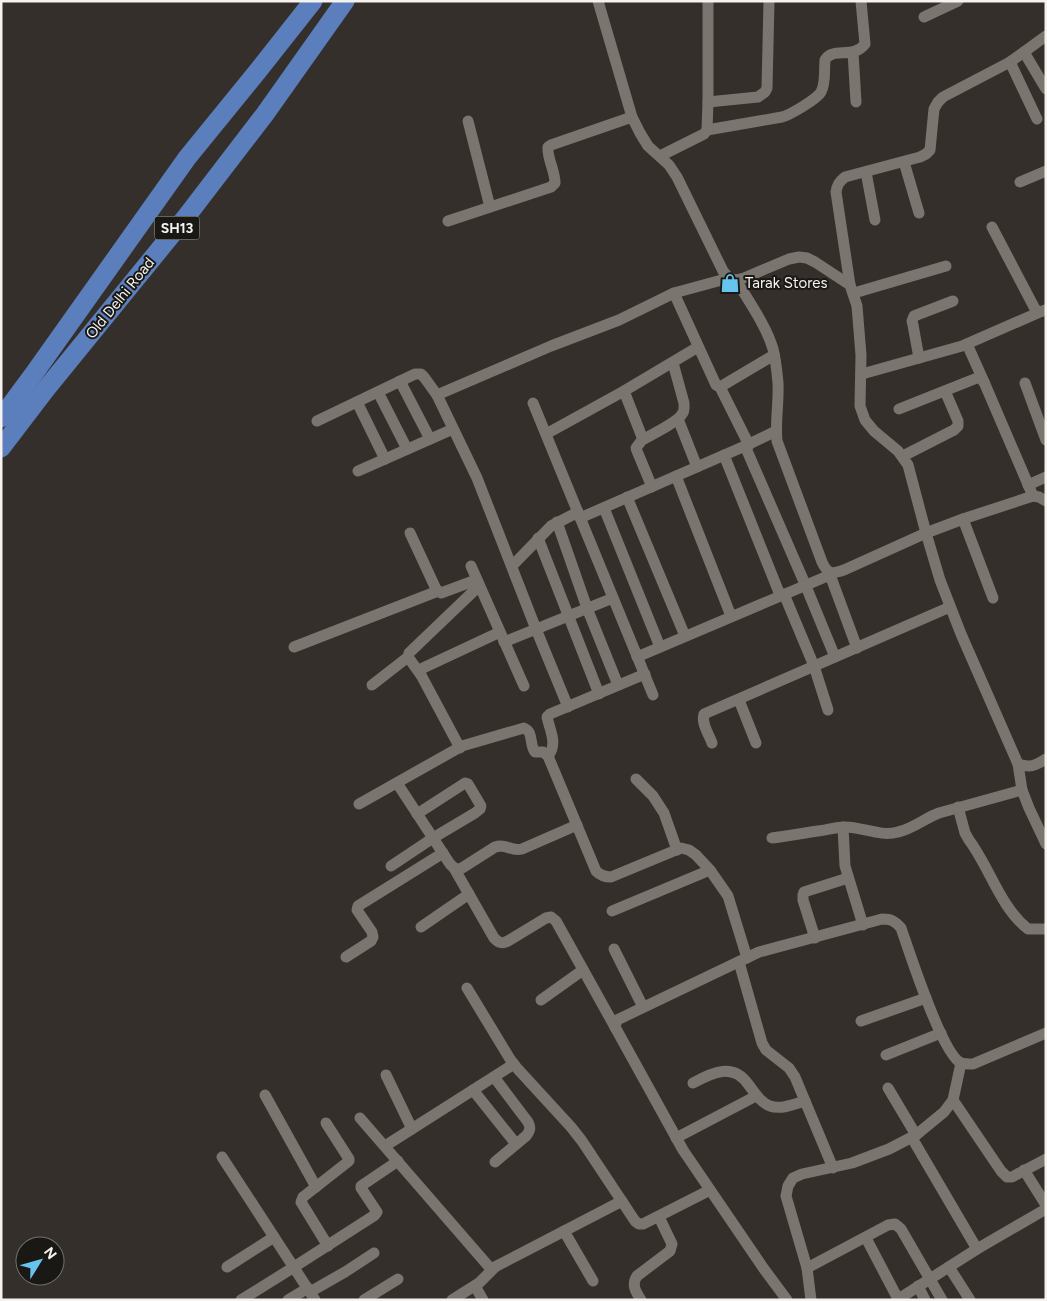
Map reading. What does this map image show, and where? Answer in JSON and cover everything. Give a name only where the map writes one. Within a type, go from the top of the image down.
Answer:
[{"type":"main road","name":"Old Delhi Road","points":[[1,418],[186,158],[313,1]]},
{"type":"main road","name":"Old Delhi Road","points":[[1,448],[186,217],[265,114],[345,1]]},
{"type":"street","points":[[598,1],[632,117],[640,134],[648,146],[660,156],[677,177],[719,264],[733,279],[766,332],[774,355],[778,383],[776,431],[780,452],[825,570],[830,574],[857,648]]},
{"type":"street","points":[[660,156],[704,134],[707,130],[708,1]]},
{"type":"street","points":[[708,102],[758,97],[765,92],[767,88],[769,1]]},
{"type":"street","points":[[707,130],[782,118],[816,97],[821,92],[823,85],[825,60],[827,57],[830,54],[853,52],[861,49],[865,44],[861,1]]},
{"type":"street","points":[[924,17],[958,1]]},
{"type":"street","points":[[1046,36],[1010,62],[943,96],[934,109],[930,150],[926,154],[920,158],[845,178],[836,187],[852,289],[857,306],[862,374],[860,406],[865,420],[874,431],[903,456],[908,465],[940,580],[1018,764],[1022,790],[1046,844]]},
{"type":"street","points":[[853,52],[856,102]]},
{"type":"street","points":[[1024,52],[1046,89]]},
{"type":"street","points":[[1010,62],[1037,119]]},
{"type":"street","points":[[448,221],[550,187],[555,183],[548,152],[548,147],[551,144],[632,117]]},
{"type":"street","points":[[468,121],[490,207]]},
{"type":"street","points":[[904,162],[918,213]]},
{"type":"street","points":[[1020,182],[1046,171]]},
{"type":"street","points":[[866,172],[875,220]]},
{"type":"street","points":[[992,228],[1036,311],[1043,310]]},
{"type":"street","points":[[437,394],[551,346],[620,320],[674,293],[744,278],[789,259],[799,257],[816,262],[852,289]]},
{"type":"street","points":[[852,289],[946,266]]},
{"type":"street","points":[[674,293],[712,379],[720,387],[747,445],[835,657]]},
{"type":"street","points":[[919,358],[912,321],[914,316],[953,301]]},
{"type":"street","points":[[862,374],[967,344],[1043,310]]},
{"type":"street","points":[[967,344],[1033,496]]},
{"type":"street","points":[[546,434],[698,347]]},
{"type":"street","points":[[720,387],[774,355]]},
{"type":"street","points":[[652,487],[636,448],[642,440],[678,419],[683,414],[684,409],[673,362]]},
{"type":"street","points":[[317,421],[415,374],[421,374],[437,394],[477,478],[568,707]]},
{"type":"street","points":[[899,409],[977,378],[984,382]]},
{"type":"street","points":[[400,381],[430,439]]},
{"type":"street","points":[[1025,383],[1046,440]]},
{"type":"street","points":[[624,391],[642,440]]},
{"type":"street","points":[[903,456],[954,430],[958,426],[958,421],[945,391]]},
{"type":"street","points":[[378,392],[407,449]]},
{"type":"street","points":[[357,402],[385,459]]},
{"type":"street","points":[[533,403],[654,695]]},
{"type":"street","points":[[678,419],[697,467]]},
{"type":"street","points":[[358,471],[453,429]]},
{"type":"street","points":[[512,566],[556,522],[604,508],[776,431]]},
{"type":"street","points":[[724,455],[814,666],[828,710]]},
{"type":"street","points":[[676,476],[731,616]]},
{"type":"street","points":[[1028,485],[1046,477]]},
{"type":"street","points":[[638,656],[963,519],[1033,496],[1046,501]]},
{"type":"street","points":[[627,497],[685,636]]},
{"type":"street","points":[[604,508],[660,647]]},
{"type":"street","points":[[963,519],[993,598]]},
{"type":"street","points":[[556,522],[587,608],[618,685]]},
{"type":"street","points":[[410,533],[438,591]]},
{"type":"street","points":[[538,538],[599,694]]},
{"type":"street","points":[[471,566],[524,686]]},
{"type":"street","points":[[294,647],[438,591],[441,593],[478,583]]},
{"type":"street","points":[[372,685],[408,657],[409,653],[478,583]]},
{"type":"street","points":[[421,675],[420,670],[423,668],[502,637],[536,629],[613,598]]},
{"type":"street","points":[[712,743],[704,725],[704,714],[950,607]]},
{"type":"street","points":[[408,657],[421,675],[460,748]]},
{"type":"street","points":[[548,756],[552,751],[553,745],[547,717],[550,714],[645,674]]},
{"type":"street","points":[[738,700],[756,743]]},
{"type":"street","points":[[359,804],[460,748],[527,728],[530,732],[533,750],[535,752],[543,752],[548,756],[596,871],[600,875],[611,877],[680,848],[689,850],[710,870],[728,896],[762,1043],[766,1050],[788,1068],[795,1077],[833,1168]]},
{"type":"street","points":[[1018,764],[1026,767],[1038,764],[1046,759]]},
{"type":"street","points":[[636,779],[653,796],[664,813],[677,850]]},
{"type":"street","points":[[397,783],[454,868],[498,942],[508,941],[551,917],[556,921],[676,1138],[787,1300]]},
{"type":"street","points":[[391,866],[480,809],[481,806],[468,784],[465,783],[417,814]]},
{"type":"street","points":[[772,838],[843,827],[889,834],[909,829],[932,815],[1022,790]]},
{"type":"street","points":[[958,807],[965,832],[1005,902],[1028,929],[1046,929]]},
{"type":"street","points":[[454,868],[462,868],[495,846],[501,845],[516,850],[522,849],[576,825]]},
{"type":"street","points":[[843,827],[844,857],[848,878],[863,925]]},
{"type":"street","points":[[346,957],[371,941],[373,937],[372,932],[357,910],[358,906],[443,853]]},
{"type":"street","points":[[612,911],[710,870]]},
{"type":"street","points":[[815,938],[803,900],[804,892],[848,878]]},
{"type":"street","points":[[421,927],[469,894]]},
{"type":"street","points":[[615,1027],[617,1020],[759,952],[882,919],[890,919],[901,928],[926,998],[948,1049],[961,1063],[972,1064],[1046,1032]]},
{"type":"street","points":[[614,949],[643,1007]]},
{"type":"street","points":[[541,1000],[583,970]]},
{"type":"street","points":[[467,988],[514,1064],[577,1134],[635,1221],[643,1224],[710,1190]]},
{"type":"street","points":[[861,1021],[926,998]]},
{"type":"street","points":[[886,1055],[941,1033]]},
{"type":"street","points":[[811,1300],[807,1268],[786,1196],[788,1186],[793,1178],[869,1157],[914,1136],[944,1112],[953,1100],[961,1063]]},
{"type":"street","points":[[385,1146],[514,1064]]},
{"type":"street","points":[[693,1083],[704,1076],[721,1072],[737,1073],[756,1096],[770,1106],[775,1107],[805,1102]]},
{"type":"street","points":[[386,1075],[412,1129]]},
{"type":"street","points":[[494,1077],[530,1127],[530,1131],[526,1136],[495,1162]]},
{"type":"street","points":[[888,1088],[977,1249]]},
{"type":"street","points":[[473,1090],[516,1144]]},
{"type":"street","points":[[265,1095],[316,1188]]},
{"type":"street","points":[[676,1138],[756,1096]]},
{"type":"street","points":[[953,1100],[1007,1177],[1012,1177],[1046,1158]]},
{"type":"street","points":[[360,1118],[490,1268],[494,1268]]},
{"type":"street","points":[[326,1123],[348,1161],[303,1197],[301,1202],[328,1246]]},
{"type":"street","points":[[222,1157],[311,1293]]},
{"type":"street","points":[[241,1300],[377,1214],[361,1186],[398,1162]]},
{"type":"street","points":[[866,1238],[898,1300],[1046,1207],[1024,1170]]},
{"type":"street","points":[[452,1300],[479,1283],[494,1268],[622,1201]]},
{"type":"street","points":[[641,1300],[635,1290],[634,1280],[670,1252],[672,1248],[672,1244],[659,1217]]},
{"type":"street","points":[[807,1268],[888,1225],[895,1224],[900,1229],[942,1300]]},
{"type":"street","points":[[564,1231],[592,1281]]},
{"type":"street","points":[[227,1267],[274,1237]]},
{"type":"street","points":[[288,1300],[311,1293],[374,1253]]},
{"type":"street","points":[[949,1267],[970,1300]]},
{"type":"street","points":[[364,1300],[398,1279]]},
{"type":"street","points":[[475,1286],[483,1300]]},
{"type":"street","points":[[918,1286],[925,1300]]},
{"type":"place","name":"Tarak Stores","points":[[730,283]]}]
